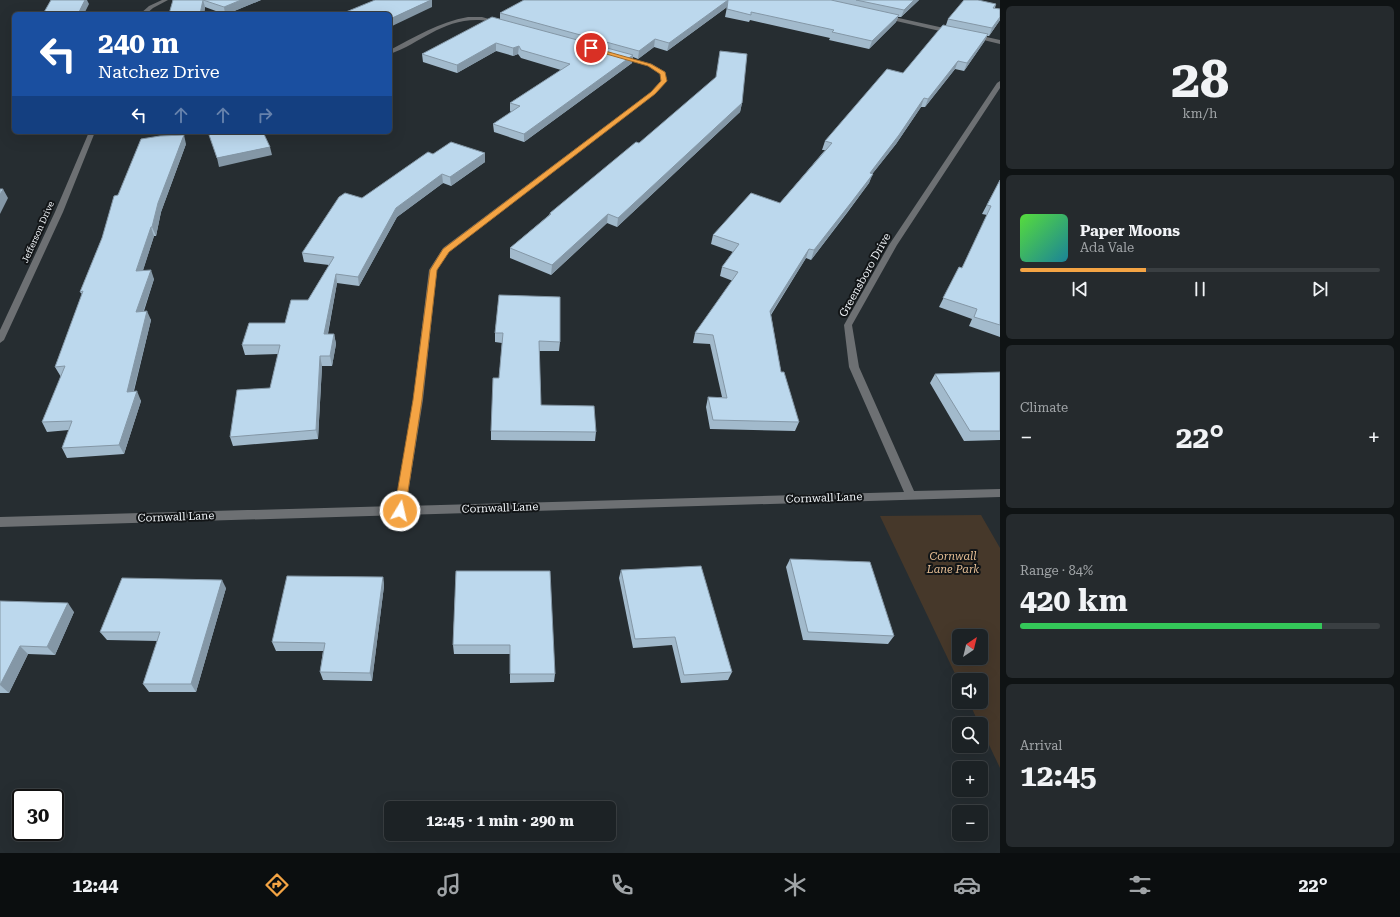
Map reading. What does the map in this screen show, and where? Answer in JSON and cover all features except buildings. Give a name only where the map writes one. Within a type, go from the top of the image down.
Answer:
[{"type":"street","points":[[145,12],[151,7],[166,0]]},
{"type":"street","points":[[875,15],[961,34]]},
{"type":"street","points":[[392,51],[448,22],[479,18],[509,26]]},
{"type":"street","points":[[969,36],[1000,42]]},
{"type":"street","points":[[400,511],[418,400],[433,270],[446,250],[653,93],[664,81],[663,73],[650,65],[613,55]]},
{"type":"street","name":"Greensboro Drive","points":[[911,496],[854,367],[848,325],[893,245],[1000,83]]},
{"type":"street","name":"Jefferson Drive","points":[[0,340],[59,212],[91,134]]},
{"type":"street","name":"Cornwall Lane","points":[[0,522],[1000,493]]},
{"type":"green space","name":"Cornwall Lane Park","points":[[981,515],[1000,548],[1000,768],[988,743],[988,717],[976,717],[972,709],[988,709],[988,673],[955,673],[880,516]]},
{"type":"route","points":[[400,511],[418,400],[433,270],[446,250],[653,93],[664,81],[663,73],[650,65],[591,48]]}]
